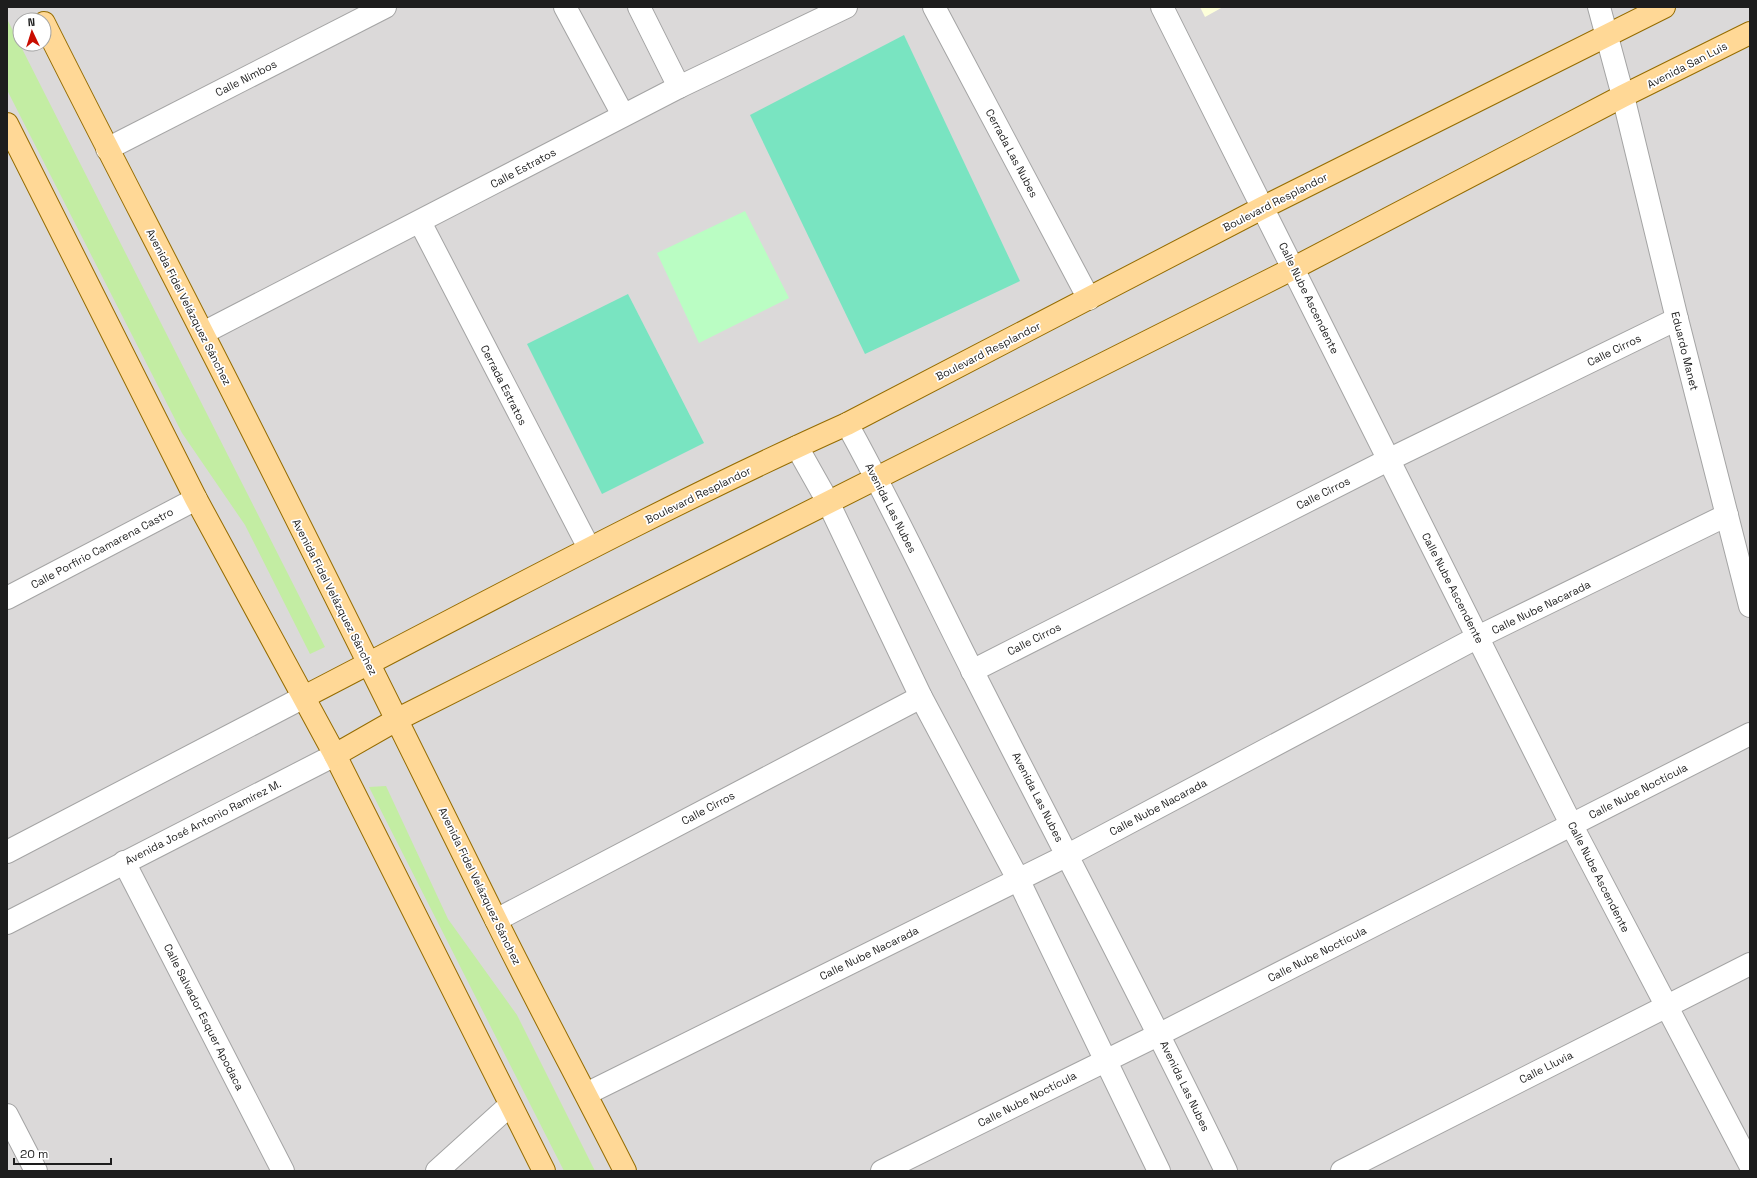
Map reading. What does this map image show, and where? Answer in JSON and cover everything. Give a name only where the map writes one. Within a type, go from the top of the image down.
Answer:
[{"type":"main road","points":[[1606,36],[1664,7]]},
{"type":"main road","name":"Avenida San Luis","points":[[1623,96],[1750,33]]},
{"type":"main road","name":"Boulevard Resplandor","points":[[368,664],[589,548],[847,424],[1264,207],[1606,36]]},
{"type":"main road","name":"Avenida Fidel Velázquez Sánchez","points":[[52,39],[107,149],[203,333],[368,664],[398,719],[496,920],[625,1171]]},
{"type":"main road","points":[[398,719],[828,502],[878,479],[1294,268],[1623,96]]},
{"type":"main road","points":[[7,124],[196,499],[334,755],[509,1106],[544,1171]]},
{"type":"main road","points":[[304,697],[368,664]]},
{"type":"main road","name":"Avenida José Antonio Ramírez M.","points":[[334,755],[398,719]]},
{"type":"street","name":"Calle Nimbos","points":[[107,149],[385,7]]},
{"type":"street","points":[[565,7],[623,115]]},
{"type":"street","points":[[639,7],[678,87]]},
{"type":"street","name":"Calle Estratos","points":[[203,333],[420,222],[678,87],[846,7]]},
{"type":"street","name":"Cerrada Las Nubes","points":[[934,7],[1089,299]]},
{"type":"street","name":"Calle Nube Ascendente","points":[[1162,7],[1264,207],[1388,460],[1571,824],[1750,1165]]},
{"type":"street","name":"Eduardo Manet","points":[[1599,7],[1623,96],[1677,320],[1750,606]]},
{"type":"street","name":"Cerrada Estratos","points":[[420,222],[589,548]]},
{"type":"street","name":"Calle Cirros","points":[[972,671],[1388,460],[1677,320]]},
{"type":"street","name":"Avenida Las Nubes","points":[[847,424],[878,479],[972,671],[1160,1034],[1226,1171]]},
{"type":"street","points":[[797,447],[828,502],[920,697],[1018,879],[1159,1171]]},
{"type":"street","name":"Calle Porfirio Camarena Castro","points":[[7,598],[196,499]]},
{"type":"street","name":"Calle Nube Nacarada","points":[[586,1094],[1068,855],[1478,637],[1727,515]]},
{"type":"street","points":[[7,852],[304,697]]},
{"type":"street","name":"Calle Cirros","points":[[496,920],[920,697]]},
{"type":"street","name":"Calle Nube Noctícula","points":[[882,1171],[1160,1034],[1750,734]]},
{"type":"street","name":"Avenida José Antonio Ramírez M.","points":[[7,923],[334,755]]},
{"type":"street","name":"Calle Salvador Esquer Apodaca","points":[[124,862],[283,1171]]},
{"type":"street","name":"Calle Lluvia","points":[[1342,1171],[1750,964]]},
{"type":"street","points":[[437,1171],[509,1106]]},
{"type":"street","points":[[7,1114],[36,1171]]},
{"type":"shaded area","points":[[7,7],[1750,7],[1750,1171],[7,1171]]},
{"type":"shaded area","points":[[1200,7],[1223,7],[1205,17]]},
{"type":"green space","points":[[7,19],[12,29],[12,52],[24,52],[325,647],[310,654],[245,525],[182,433],[7,90]]},
{"type":"green space","points":[[904,35],[1020,281],[865,354],[750,115]]},
{"type":"green space","points":[[745,211],[789,298],[699,343],[657,253]]},
{"type":"green space","points":[[628,294],[704,443],[602,494],[527,344]]},
{"type":"green space","points":[[386,786],[448,919],[517,1015],[595,1171],[564,1171],[369,787]]}]
